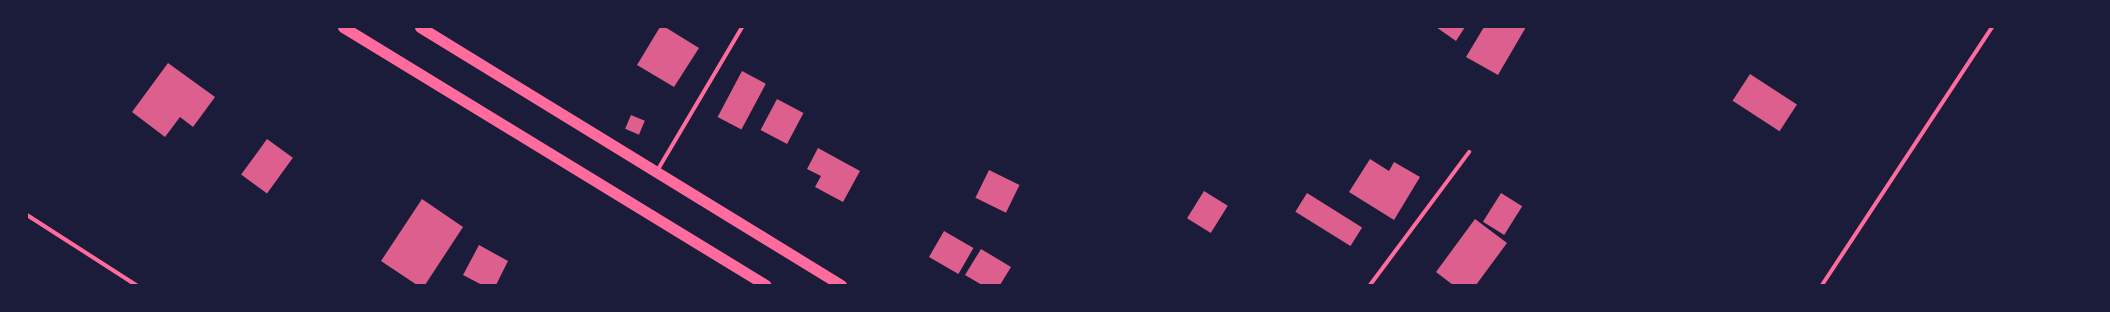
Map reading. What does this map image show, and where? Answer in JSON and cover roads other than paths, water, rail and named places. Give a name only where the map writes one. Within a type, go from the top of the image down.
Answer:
[{"type":"highway","points":[[343,27],[766,285]]},
{"type":"highway","points":[[420,27],[841,285]]},
{"type":"street","points":[[657,171],[742,27]]},
{"type":"street","points":[[1822,285],[1992,27]]},
{"type":"street","points":[[1370,285],[1470,152]]},
{"type":"street","points":[[27,215],[136,285]]}]
